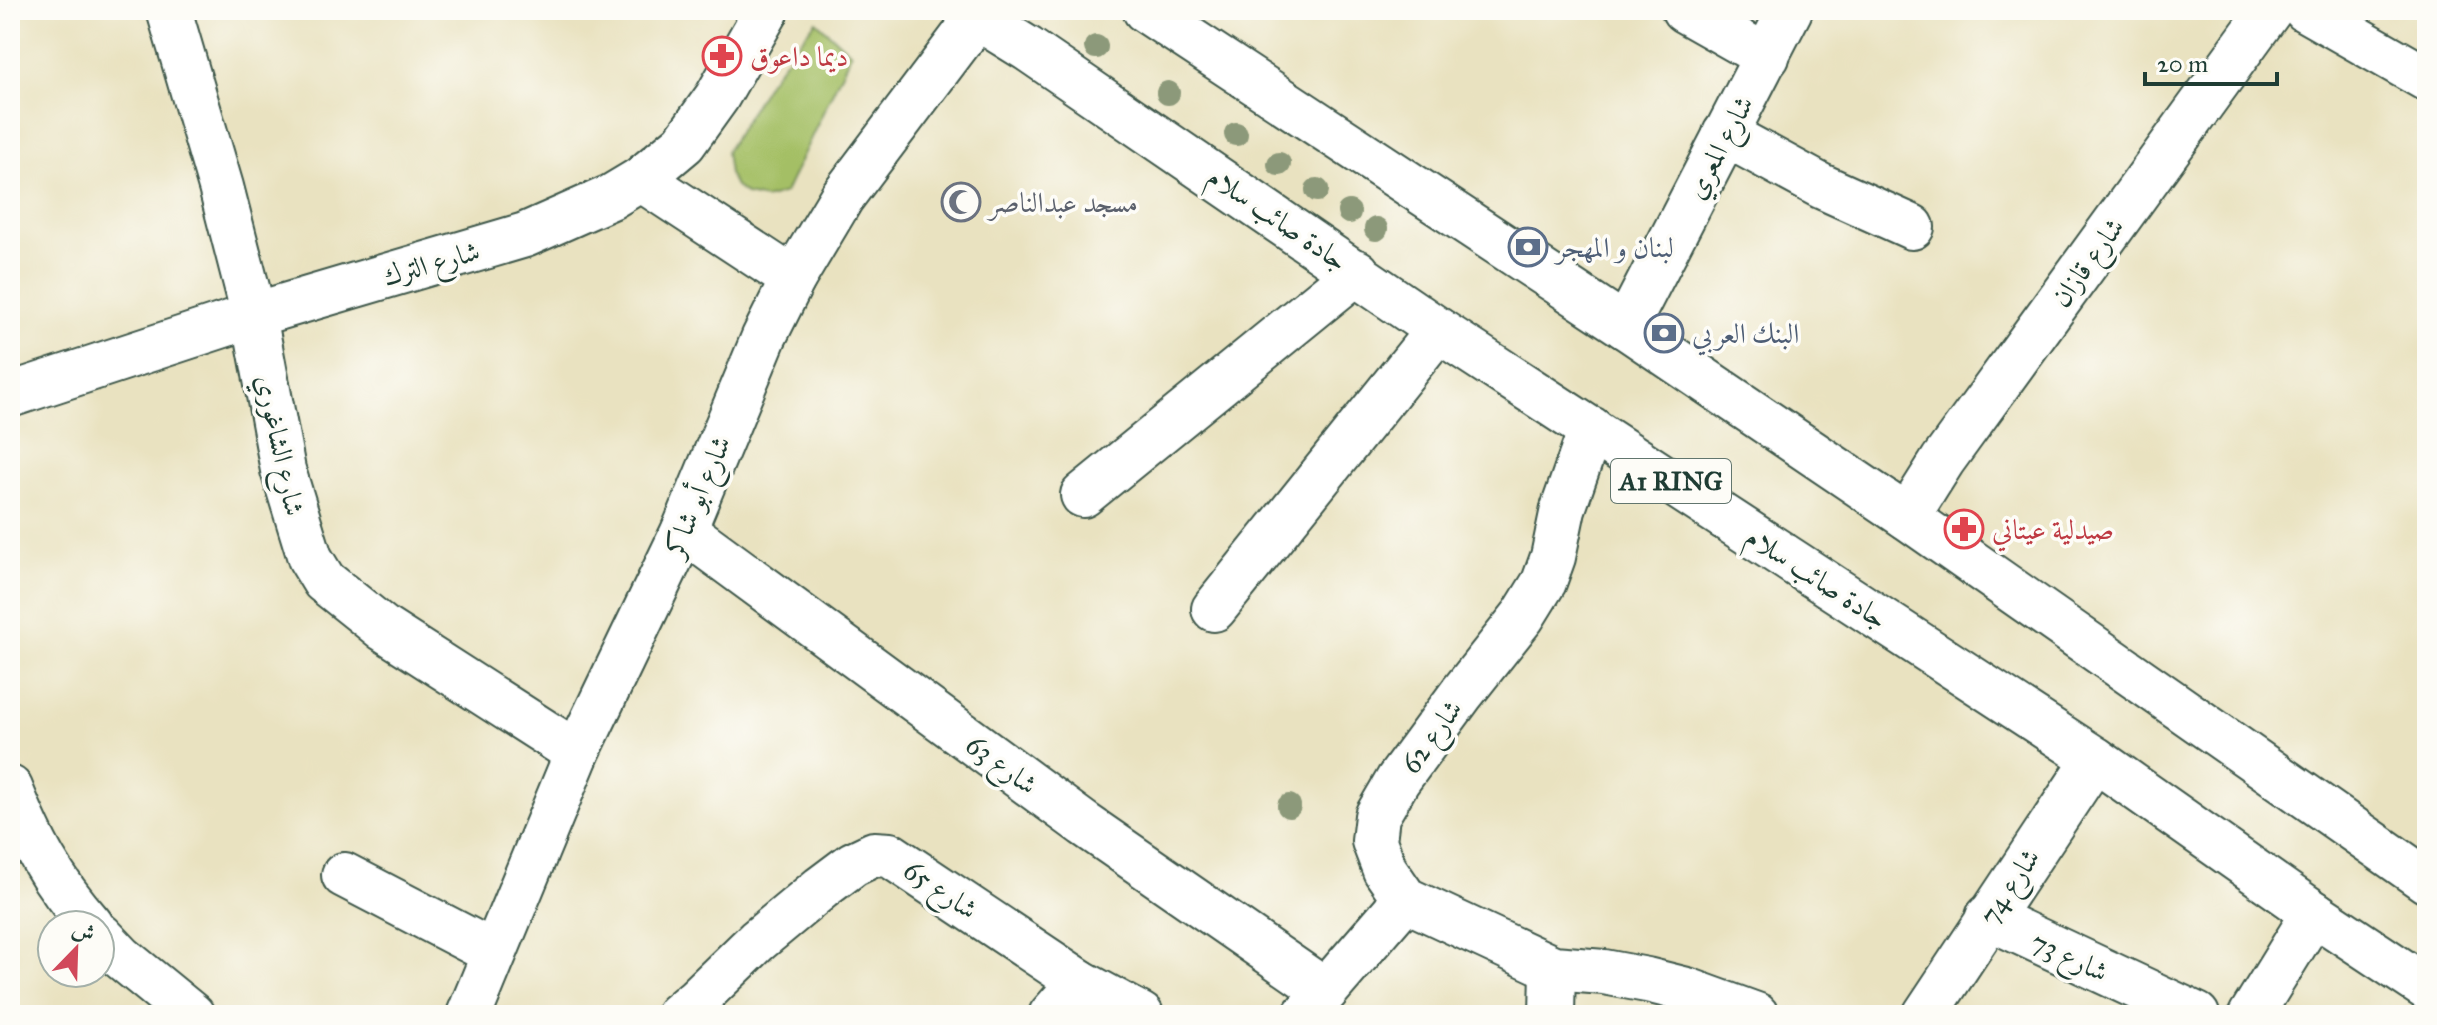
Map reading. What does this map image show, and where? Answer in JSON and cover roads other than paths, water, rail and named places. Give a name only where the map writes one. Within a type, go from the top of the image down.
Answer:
[{"type":"main road","name":"شارع الشاغوري","points":[[169,10],[221,187],[254,315],[283,470],[310,558],[324,581],[384,629],[577,753]]},
{"type":"main road","name":"شارع الترك","points":[[10,395],[254,315],[525,235],[611,197],[641,179],[684,143],[717,97],[767,10]]},
{"type":"main road","points":[[1145,10],[1626,327],[1907,517],[2410,864],[2427,881]]},
{"type":"main road","points":[[1684,10],[1767,57]]},
{"type":"main road","name":"شارع المعري","points":[[1626,327],[1790,10]]},
{"type":"main road","name":"شارع قازان","points":[[1907,517],[1952,448],[2270,10]]},
{"type":"main road","name":"جادة صائب سلام","points":[[975,13],[1438,330],[2095,759],[2314,913],[2427,988]]},
{"type":"main road","name":"شارع أبو شاكر","points":[[469,1015],[577,753],[684,530],[764,337],[793,279],[842,197],[975,13]]},
{"type":"main road","points":[[2332,16],[2427,79]]},
{"type":"main road","points":[[1725,134],[1821,186],[1912,227]]},
{"type":"main road","points":[[641,179],[793,279]]},
{"type":"main road","points":[[1083,495],[1357,272]]},
{"type":"main road","points":[[1214,609],[1438,330]]},
{"type":"main road","name":"شارع 62","points":[[1405,899],[1385,870],[1374,841],[1377,816],[1398,780],[1523,616],[1544,582],[1553,557],[1563,509],[1591,429]]},
{"type":"main road","name":"شارع 63","points":[[684,530],[1084,824],[1315,1003]]},
{"type":"main road","name":"شارع 74","points":[[1925,1015],[2095,759]]},
{"type":"main road","points":[[10,788],[30,840],[48,871],[78,909]]},
{"type":"main road","name":"شارع 65","points":[[678,1015],[757,941],[821,888],[853,864],[874,854],[890,855],[1080,982],[1141,1015]]},
{"type":"main road","points":[[344,875],[494,953]]},
{"type":"main road","points":[[1315,1003],[1405,899],[1553,968],[1604,972],[1647,980],[1687,990],[1742,1012]]},
{"type":"main road","points":[[2251,1015],[2314,913],[2427,998]]},
{"type":"main road","name":"شارع 73","points":[[1988,917],[2197,1015]]},
{"type":"main road","points":[[116,952],[192,1015]]},
{"type":"main road","points":[[1552,1015],[1553,968]]},
{"type":"main road","points":[[1051,1015],[1080,982]]},
{"type":"place","name":"ديما داعوق","points":[[722,56]]},
{"type":"place","name":"مسجد عبدالناصر","points":[[961,202]]},
{"type":"place","name":"لبنان و المهجر","points":[[1528,247]]},
{"type":"place","name":"البنك العربي","points":[[1664,333]]},
{"type":"place","name":"صيدلية عيتاني","points":[[1964,529]]}]
